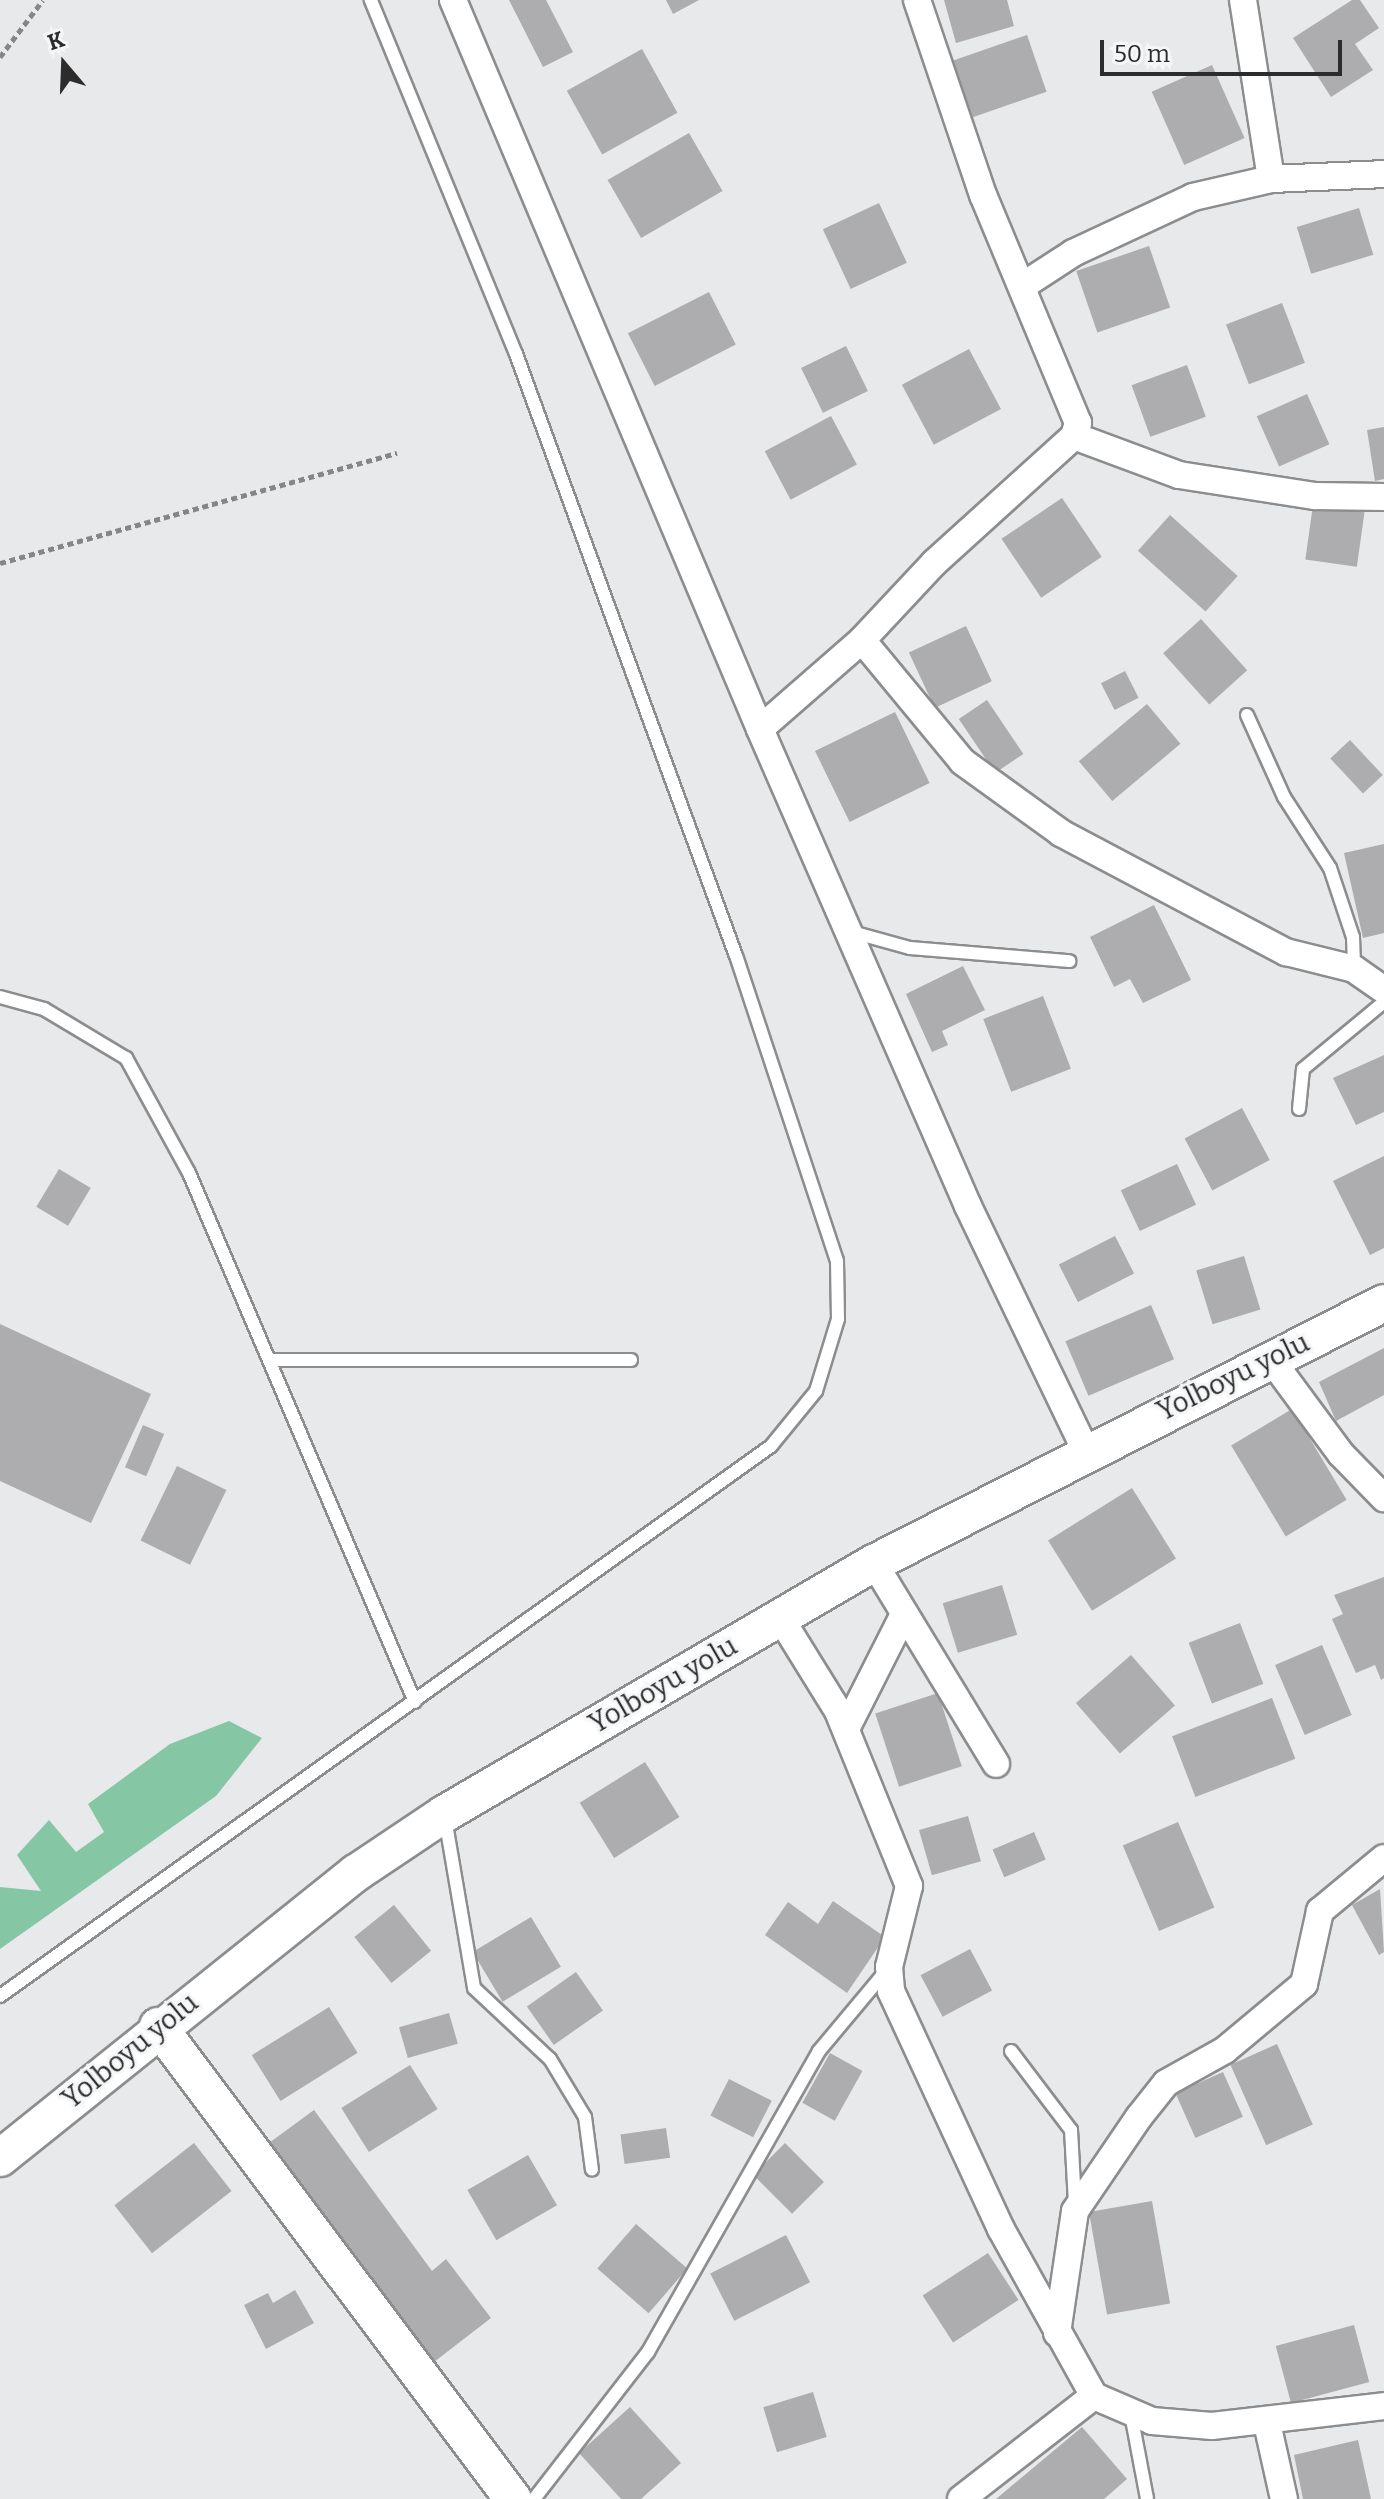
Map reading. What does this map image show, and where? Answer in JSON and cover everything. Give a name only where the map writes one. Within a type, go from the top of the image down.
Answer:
[{"type":"main road","name":"Yolboyu yolu","points":[[0,2158],[158,2026],[444,1814],[874,1563],[1086,1451],[1384,1303]]},
{"type":"main road","points":[[158,2026],[513,2499]]},
{"type":"street","points":[[453,0],[760,729],[852,932],[968,1206],[1086,1451]]},
{"type":"street","points":[[760,729],[862,640],[934,563],[1074,436],[1076,411],[983,195],[917,0]]},
{"type":"street","points":[[1243,0],[1271,179]]},
{"type":"street","points":[[1024,285],[1073,253],[1193,197],[1271,179],[1384,174]]},
{"type":"street","points":[[1074,436],[1179,475],[1315,496],[1384,497]]},
{"type":"street","points":[[862,640],[963,762],[1050,825],[1286,952],[1354,969],[1384,990]]},
{"type":"street","points":[[1270,1358],[1341,1454],[1384,1498]]},
{"type":"street","points":[[874,1563],[996,1764]]},
{"type":"street","points":[[846,1729],[904,1614]]},
{"type":"street","points":[[781,1619],[846,1729],[909,1886],[889,1967],[908,2032],[1057,2333],[1094,2396],[1131,2414],[1212,2426],[1267,2423],[1384,2406],[1384,2381]]},
{"type":"street","points":[[1057,2333],[1075,2211],[1166,2083],[1225,2050],[1304,1984],[1320,1911],[1384,1858]]},
{"type":"street","points":[[961,2499],[1094,2396]]},
{"type":"street","points":[[1267,2423],[1284,2499]]},
{"type":"lane","points":[[0,1996],[771,1446],[816,1391],[838,1319],[837,1261],[736,956],[516,354],[371,0]]},
{"type":"lane","points":[[1247,715],[1284,797],[1330,868],[1353,937],[1354,969]]},
{"type":"lane","points":[[852,932],[910,948],[1069,961]]},
{"type":"lane","points":[[0,997],[44,1009],[126,1058],[189,1173],[415,1702]]},
{"type":"lane","points":[[1299,1109],[1303,1069],[1384,1002]]},
{"type":"lane","points":[[269,1360],[631,1360]]},
{"type":"lane","points":[[444,1814],[474,1988],[550,2059],[585,2117],[592,2170]]},
{"type":"lane","points":[[534,2499],[648,2352],[819,2051],[889,1967]]},
{"type":"lane","points":[[1011,2051],[1071,2130],[1075,2211]]},
{"type":"lane","points":[[1131,2414],[1147,2499]]},
{"type":"path","points":[[0,57],[43,0]]},
{"type":"path","points":[[0,563],[397,453]]},
{"type":"green space","points":[[229,1721],[262,1738],[216,1796],[0,1949],[0,1887],[41,1891],[17,1855],[49,1820],[76,1852],[104,1832],[88,1804],[170,1744]]},
{"type":"building","points":[[509,0],[546,0],[573,52],[543,67]]},
{"type":"building","points":[[666,0],[699,0],[673,14]]},
{"type":"building","points":[[944,0],[1007,0],[1014,26],[956,43]]},
{"type":"building","points":[[1352,0],[1360,0],[1379,28],[1355,44],[1373,70],[1331,97],[1293,38]]},
{"type":"building","points":[[1027,35],[1047,92],[973,117],[953,60]]},
{"type":"building","points":[[642,49],[677,113],[602,155],[567,91]]},
{"type":"building","points":[[1212,65],[1245,138],[1184,165],[1152,92]]},
{"type":"building","points":[[689,133],[722,191],[641,238],[608,180]]},
{"type":"building","points":[[879,203],[907,263],[851,289],[823,229]]},
{"type":"building","points":[[1359,208],[1373,255],[1311,274],[1297,227]]},
{"type":"building","points":[[1149,246],[1170,307],[1097,333],[1076,271]]},
{"type":"building","points":[[709,292],[736,345],[655,386],[628,333]]},
{"type":"building","points":[[1282,303],[1305,363],[1249,384],[1226,325]]},
{"type":"building","points":[[846,346],[868,391],[823,413],[801,368]]},
{"type":"building","points":[[969,349],[1001,409],[934,445],[902,385]]},
{"type":"building","points":[[1187,365],[1206,417],[1150,437],[1132,385]]},
{"type":"building","points":[[1307,394],[1329,444],[1279,467],[1257,416]]},
{"type":"building","points":[[831,416],[857,465],[791,500],[765,451]]},
{"type":"building","points":[[1384,427],[1384,479],[1375,481],[1367,430]]},
{"type":"building","points":[[1062,498],[1102,557],[1041,598],[1001,539]]},
{"type":"building","points":[[1313,505],[1364,512],[1357,567],[1305,559]]},
{"type":"building","points":[[1170,515],[1238,576],[1206,612],[1138,551]]},
{"type":"building","points":[[1201,619],[1247,670],[1209,704],[1163,653]]},
{"type":"building","points":[[966,626],[992,681],[935,708],[909,653]]},
{"type":"building","points":[[1125,671],[1139,698],[1115,710],[1101,683]]},
{"type":"building","points":[[987,700],[1023,754],[995,773],[959,719]]},
{"type":"building","points":[[1147,704],[1180,744],[1112,801],[1079,761]]},
{"type":"building","points":[[895,712],[930,783],[850,822],[815,751]]},
{"type":"building","points":[[1350,740],[1383,775],[1363,794],[1330,758]]},
{"type":"building","points":[[1384,844],[1384,933],[1363,938],[1344,853]]},
{"type":"building","points":[[1154,905],[1191,980],[1143,1003],[1130,979],[1114,987],[1090,937]]},
{"type":"building","points":[[963,966],[985,1010],[942,1031],[948,1045],[932,1052],[906,994]]},
{"type":"building","points":[[1043,996],[1071,1069],[1011,1092],[983,1019]]},
{"type":"building","points":[[1384,1055],[1384,1112],[1356,1125],[1333,1078]]},
{"type":"building","points":[[1242,1108],[1270,1160],[1212,1191],[1185,1139]]},
{"type":"building","points":[[1384,1156],[1384,1248],[1370,1255],[1333,1181]]},
{"type":"building","points":[[1177,1164],[1196,1205],[1140,1231],[1121,1190]]},
{"type":"building","points":[[59,1169],[91,1188],[68,1226],[36,1207]]},
{"type":"building","points":[[1115,1236],[1134,1273],[1078,1302],[1059,1265]]},
{"type":"building","points":[[1244,1256],[1260,1310],[1213,1324],[1196,1271]]},
{"type":"building","points":[[1151,1305],[1174,1359],[1088,1396],[1065,1341]]},
{"type":"building","points":[[0,1324],[151,1394],[91,1523],[0,1481]]},
{"type":"building","points":[[1384,1348],[1384,1395],[1336,1421],[1319,1382]]},
{"type":"building","points":[[1292,1409],[1347,1500],[1286,1536],[1231,1446]]},
{"type":"building","points":[[143,1425],[164,1434],[146,1476],[125,1467]]},
{"type":"building","points":[[177,1466],[226,1490],[190,1565],[141,1541]]},
{"type":"building","points":[[1132,1488],[1176,1558],[1092,1611],[1048,1540]]},
{"type":"building","points":[[1384,1577],[1384,1678],[1381,1680],[1375,1665],[1356,1673],[1332,1619],[1343,1614],[1334,1595]]},
{"type":"building","points":[[1002,1585],[1017,1635],[958,1653],[943,1603]]},
{"type":"building","points":[[1240,1623],[1263,1684],[1212,1703],[1189,1643]]},
{"type":"building","points":[[1322,1645],[1352,1715],[1305,1735],[1275,1665]]},
{"type":"building","points":[[1131,1655],[1175,1706],[1120,1753],[1076,1703]]},
{"type":"building","points":[[938,1693],[962,1766],[899,1787],[875,1713]]},
{"type":"building","points":[[1272,1698],[1295,1759],[1195,1797],[1172,1736]]},
{"type":"building","points":[[645,1762],[679,1817],[614,1858],[580,1803]]},
{"type":"building","points":[[968,1816],[981,1861],[932,1875],[919,1830]]},
{"type":"building","points":[[1178,1822],[1214,1908],[1159,1931],[1123,1845]]},
{"type":"building","points":[[1034,1832],[1046,1860],[1004,1877],[993,1850]]},
{"type":"building","points":[[1380,1889],[1384,1952],[1379,1955],[1352,1905]]},
{"type":"building","points":[[833,1901],[885,1937],[847,1993],[765,1935],[788,1902],[818,1924]]},
{"type":"building","points":[[394,1905],[431,1951],[391,1983],[354,1937]]},
{"type":"building","points":[[531,1917],[561,1967],[503,2002],[473,1952]]},
{"type":"building","points":[[970,1949],[992,1990],[943,2017],[921,1975]]},
{"type":"building","points":[[576,1972],[603,2011],[554,2045],[527,2006]]},
{"type":"building","points":[[329,2007],[358,2053],[280,2101],[252,2055]]},
{"type":"building","points":[[449,2013],[458,2044],[408,2058],[399,2027]]},
{"type":"building","points":[[1277,2044],[1313,2124],[1266,2145],[1230,2065]]},
{"type":"building","points":[[830,2053],[862,2071],[835,2121],[802,2103]]},
{"type":"building","points":[[410,2065],[438,2109],[369,2152],[341,2108]]},
{"type":"building","points":[[1223,2072],[1243,2117],[1195,2138],[1175,2093]]},
{"type":"building","points":[[729,2079],[772,2101],[753,2137],[710,2116]]},
{"type":"building","points":[[314,2110],[432,2271],[446,2259],[491,2318],[434,2362],[269,2143]]},
{"type":"building","points":[[666,2128],[670,2158],[625,2164],[620,2134]]},
{"type":"building","points":[[194,2143],[232,2191],[152,2253],[114,2205]]},
{"type":"building","points":[[785,2143],[824,2182],[792,2214],[753,2175]]},
{"type":"building","points":[[528,2155],[557,2205],[496,2240],[467,2190]]},
{"type":"building","points":[[1152,2201],[1170,2303],[1107,2315],[1089,2212]]},
{"type":"building","points":[[636,2224],[687,2269],[649,2313],[597,2269]]},
{"type":"building","points":[[786,2235],[810,2282],[734,2321],[710,2274]]},
{"type":"building","points":[[988,2253],[1018,2300],[953,2342],[923,2295]]},
{"type":"building","points":[[295,2290],[314,2323],[266,2349],[244,2305],[268,2293],[273,2303]]},
{"type":"building","points":[[1354,2325],[1369,2382],[1291,2403],[1276,2346]]},
{"type":"building","points":[[813,2392],[827,2437],[777,2452],[763,2407]]},
{"type":"building","points":[[630,2407],[681,2463],[641,2499],[621,2499],[579,2453]]},
{"type":"building","points":[[1082,2427],[1127,2479],[1104,2499],[996,2499]]},
{"type":"building","points":[[1358,2440],[1371,2499],[1303,2499],[1294,2455]]}]
